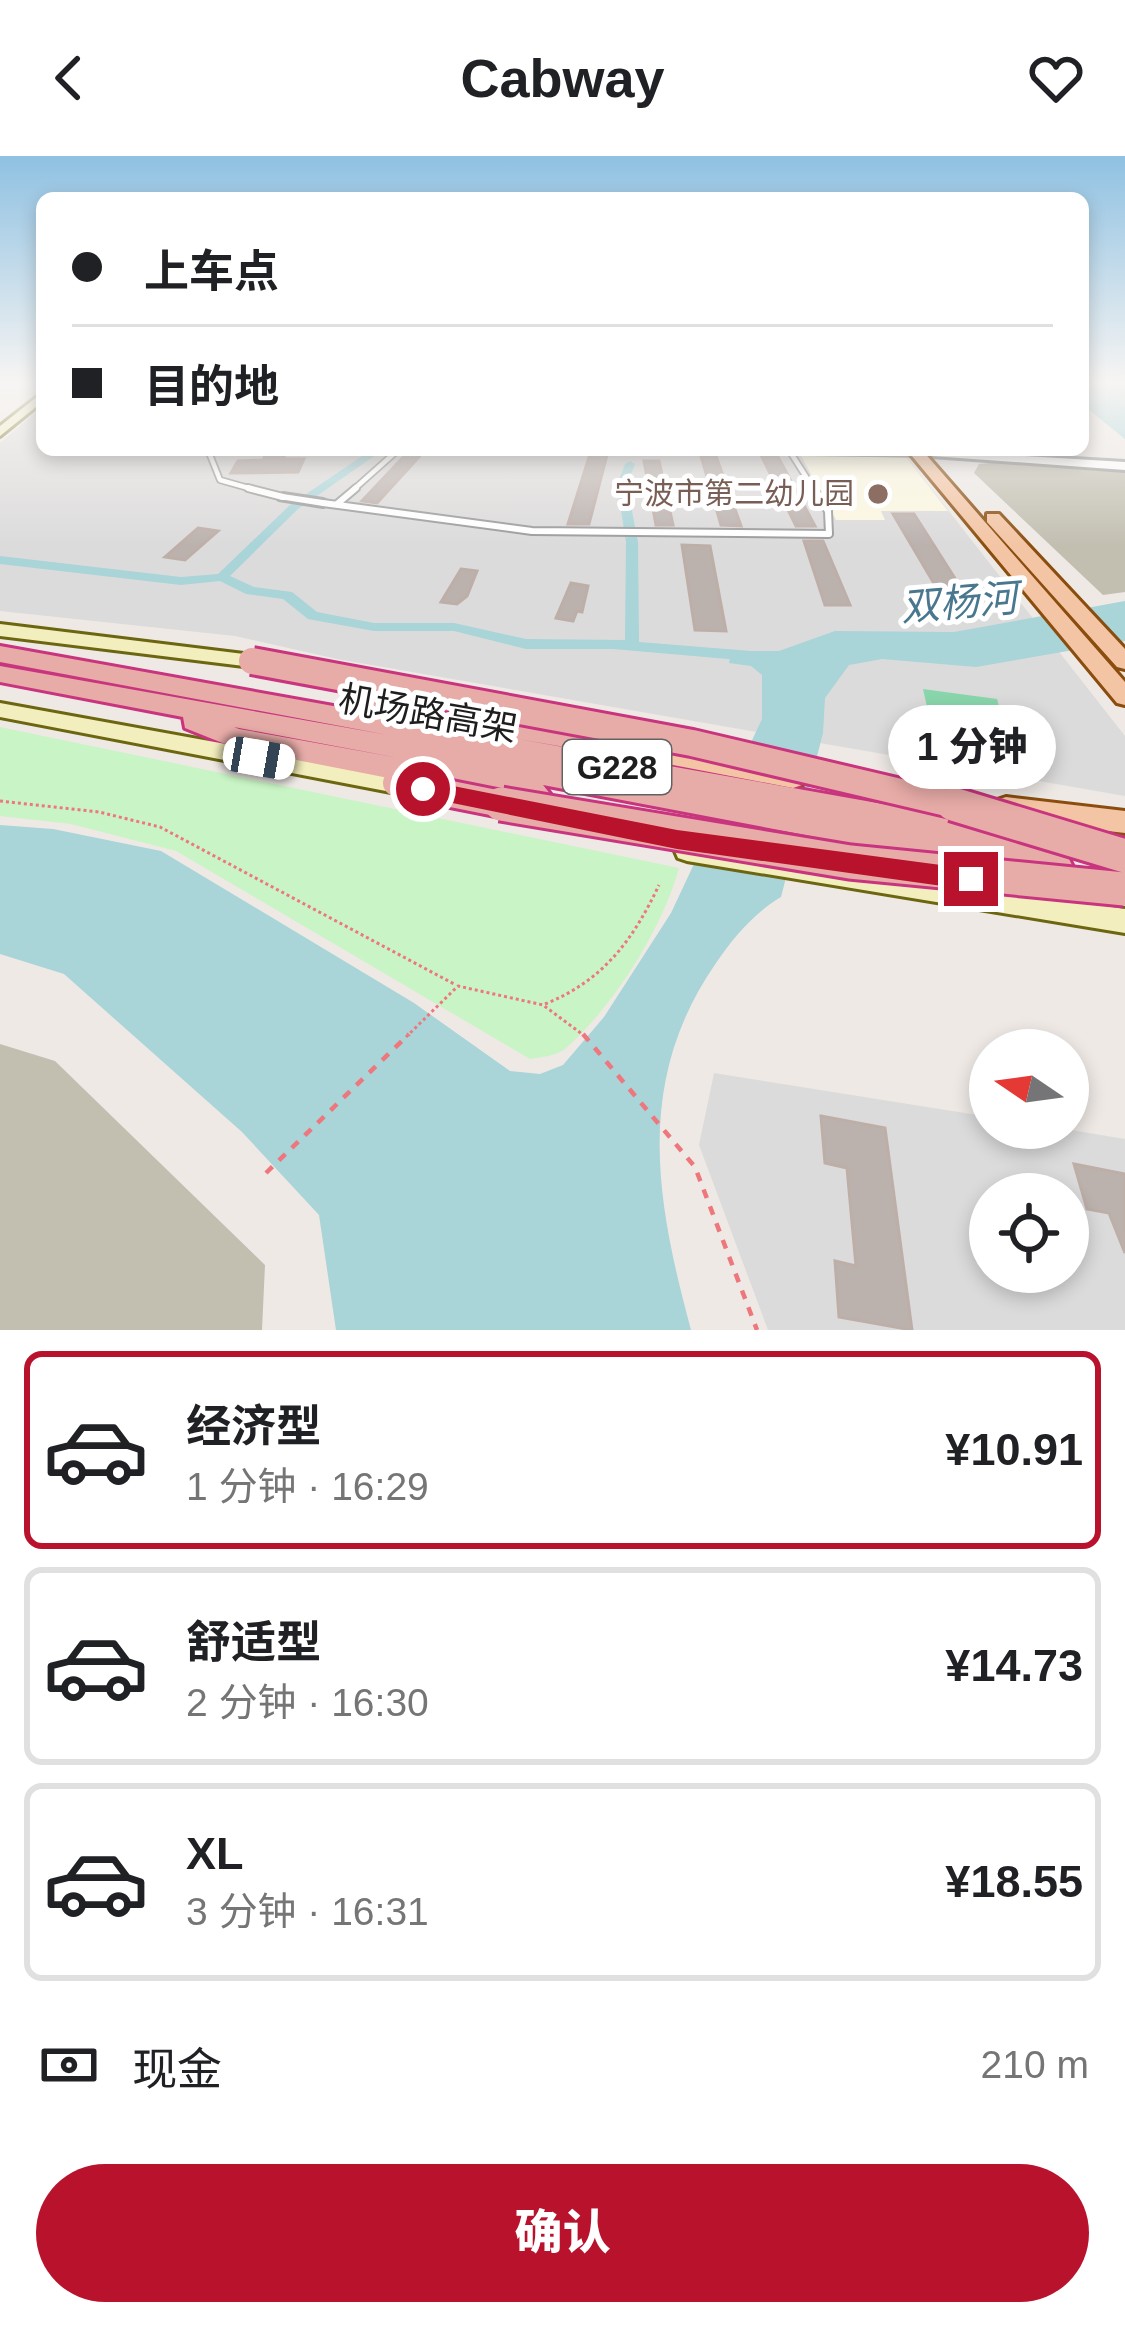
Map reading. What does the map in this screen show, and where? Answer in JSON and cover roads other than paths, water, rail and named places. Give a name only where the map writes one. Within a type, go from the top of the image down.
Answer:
[{"type":"highway","name":"机场路高架","points":[[0,654],[1125,858]]},
{"type":"highway","points":[[252,661],[959,805],[1125,858]]},
{"type":"highway","points":[[109,672],[269,688],[647,752]]},
{"type":"highway","name":"机场路高架","points":[[0,674],[129,695],[1125,890]]},
{"type":"highway","points":[[129,695],[235,738],[631,813]]},
{"type":"highway","points":[[396,783],[677,839],[971,879],[1125,890]]},
{"type":"main road","points":[[927,456],[1125,697]]},
{"type":"main road","points":[[928,456],[1125,662]]},
{"type":"main road","points":[[0,630],[252,661]]},
{"type":"main road","points":[[0,710],[396,783],[613,838],[794,871],[1125,921]]},
{"type":"main road","points":[[647,752],[1125,842]]},
{"type":"main road","points":[[813,782],[1125,822]]},
{"type":"main road","points":[[631,813],[818,848],[1125,890]]},
{"type":"street","points":[[1015,456],[1125,462]]},
{"type":"street","points":[[1068,456],[1125,462]]},
{"type":"street","points":[[283,497],[330,504]]},
{"type":"lane","points":[[210,456],[220,481],[283,497]]},
{"type":"lane","points":[[330,504],[390,456]]},
{"type":"lane","points":[[330,504],[457,524],[623,535],[829,534],[828,511],[793,456]]},
{"type":"water","points":[[1125,601],[1125,641],[976,667],[882,659],[849,665],[825,698],[823,733],[781,897],[730,944],[690,1007],[663,1097],[662,1188],[691,1330],[336,1330],[319,1215],[242,1132],[64,974],[0,954],[0,825],[53,829],[161,851],[414,1003],[510,1071],[540,1074],[563,1065],[604,1017],[671,913],[762,719],[762,675],[751,666],[729,663],[731,651],[779,651],[835,631],[954,632]]},
{"type":"waterway","points":[[222,577],[294,507],[369,456]]},
{"type":"waterway","points":[[630,464],[622,485],[632,542],[632,646]]},
{"type":"waterway","points":[[0,560],[181,581],[222,577]]},
{"type":"waterway","points":[[222,577],[251,591],[287,595],[313,616],[374,627],[454,627],[526,644],[632,646]]},
{"type":"waterway","points":[[632,646],[751,656]]},
{"type":"place","name":"宁波市第二幼儿园","points":[[878,494]]},
{"type":"water label","name":"双杨河","points":[[959,602]]}]
